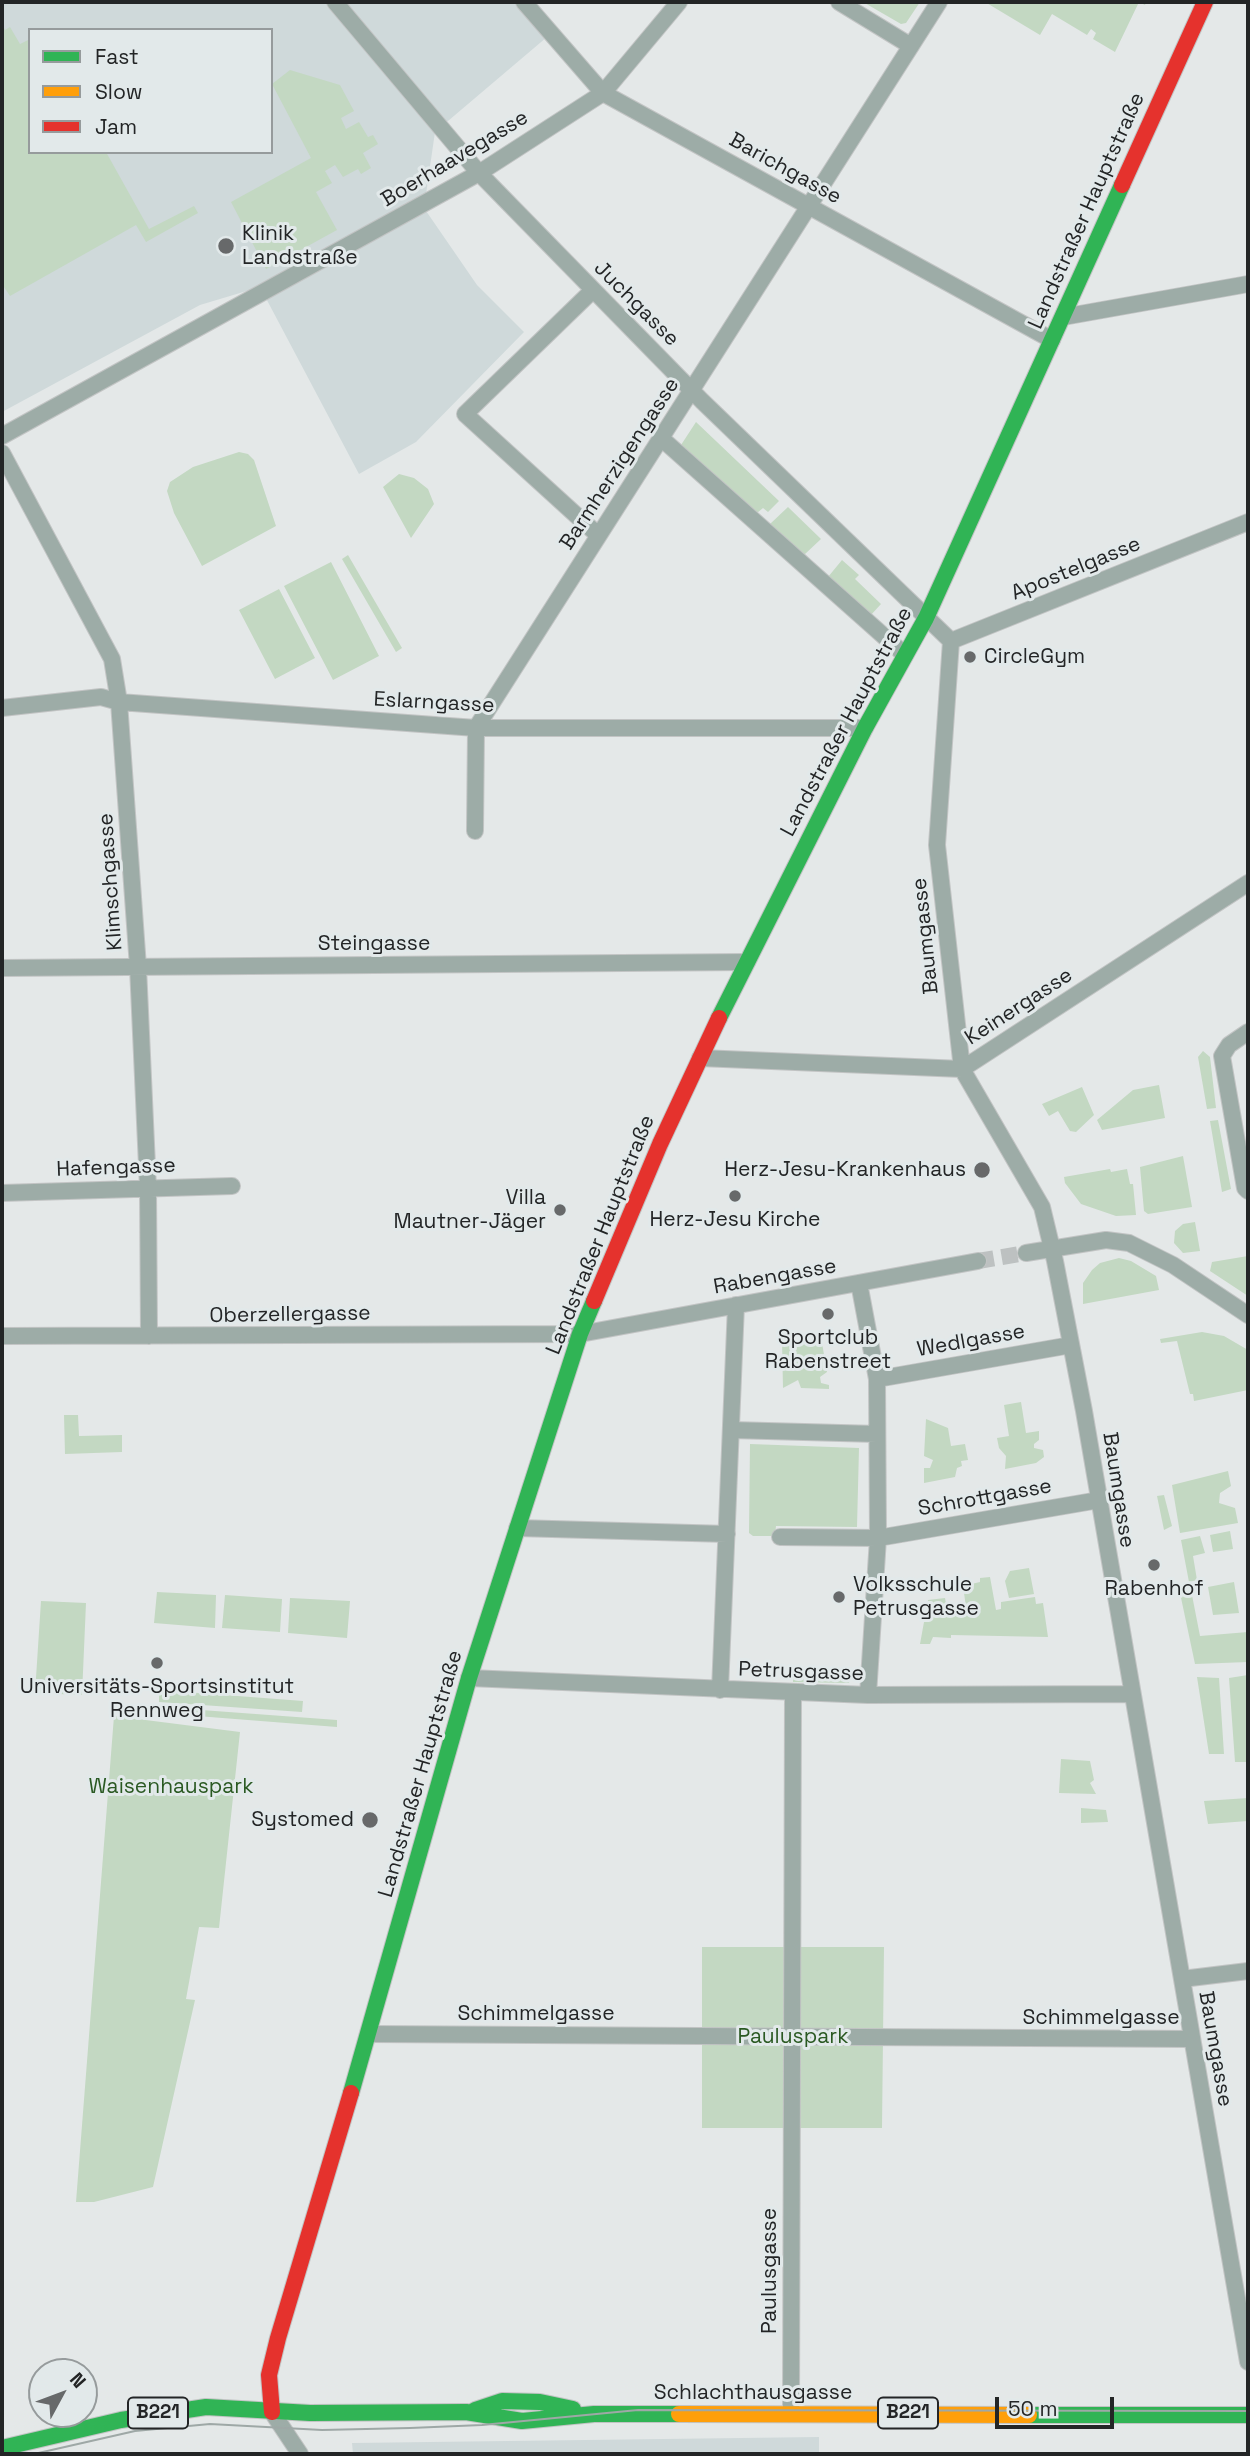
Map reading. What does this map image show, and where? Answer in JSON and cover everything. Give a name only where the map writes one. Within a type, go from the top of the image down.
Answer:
[{"type":"main road","name":"Landstraßer Hauptstraße","points":[[272,2412],[268,2388],[270,2364],[369,2034],[469,1678],[580,1334],[700,1058],[865,728],[926,618],[1205,2]]},
{"type":"main road","name":"B221","points":[[2,2448],[183,2409],[206,2407],[272,2412]]},
{"type":"main road","name":"Schlachthausgasse","points":[[272,2412],[466,2412],[522,2421],[594,2414],[1248,2415]]},
{"type":"street","name":"Juchgasse","points":[[335,2],[478,173],[692,391],[926,618]]},
{"type":"street","name":"Barichgasse","points":[[524,2],[603,93],[1052,340]]},
{"type":"street","name":"Boerhaavegasse","points":[[2,436],[478,173],[603,93],[679,2]]},
{"type":"street","points":[[839,2],[911,46]]},
{"type":"street","name":"Barmherzigengasse","points":[[476,728],[939,2]]},
{"type":"street","points":[[1063,317],[1248,284]]},
{"type":"street","points":[[592,291],[465,414],[598,535]]},
{"type":"street","points":[[661,438],[905,654]]},
{"type":"street","name":"Klimschgasse","points":[[2,453],[112,659],[119,702],[138,967],[148,1188],[149,1336]]},
{"type":"street","name":"Apostelgasse","points":[[951,642],[1248,522]]},
{"type":"street","points":[[926,618],[951,642]]},
{"type":"street","name":"Baumgasse","points":[[951,642],[937,845],[962,1069],[1042,1207],[1071,1345],[1099,1500],[1246,2336],[1248,2362]]},
{"type":"street","name":"Eslarngasse","points":[[2,708],[101,697],[119,702],[476,728],[865,728]]},
{"type":"street","points":[[475,831],[476,728]]},
{"type":"street","name":"Keinergasse","points":[[700,1058],[962,1069],[1248,883]]},
{"type":"street","name":"Steingasse","points":[[2,968],[747,962]]},
{"type":"street","points":[[1248,1032],[1229,1045],[1222,1056],[1245,1188],[1248,1191]]},
{"type":"street","name":"Hafengasse","points":[[2,1193],[232,1186]]},
{"type":"street","points":[[1026,1253],[1106,1240],[1129,1243],[1173,1265],[1248,1315]]},
{"type":"street","name":"Rabengasse","points":[[580,1334],[978,1261]]},
{"type":"street","points":[[859,1283],[877,1379],[878,1538],[868,1695]]},
{"type":"street","points":[[720,1690],[736,1305]]},
{"type":"street","name":"Oberzellergasse","points":[[2,1336],[580,1334]]},
{"type":"street","name":"Wedlgasse","points":[[877,1379],[1071,1345]]},
{"type":"street","points":[[731,1430],[877,1434]]},
{"type":"street","name":"Schrottgasse","points":[[780,1537],[878,1538],[1099,1500]]},
{"type":"street","points":[[517,1528],[727,1534]]},
{"type":"street","name":"Petrusgasse","points":[[469,1678],[868,1695],[1132,1693]]},
{"type":"street","name":"Paulusgasse","points":[[791,2414],[793,1692]]},
{"type":"street","points":[[1182,1979],[1248,1971]]},
{"type":"street","name":"Schimmelgasse","points":[[369,2034],[1192,2039]]},
{"type":"street","points":[[272,2412],[300,2454]]},
{"type":"shaded area","name":"Klinik Landstraße","points":[[2,2],[516,2],[547,37],[435,132],[424,208],[477,285],[524,332],[416,442],[359,474],[260,287],[200,305],[2,412]]},
{"type":"shaded area","points":[[819,2437],[819,2454],[353,2454],[352,2443]]},
{"type":"green space","points":[[863,2],[920,2],[906,23],[901,24]]},
{"type":"green space","points":[[985,2],[1139,2],[1115,52],[1093,39],[1096,33],[1091,29],[1087,35],[1052,14],[1040,35]]},
{"type":"green space","points":[[2,24],[5,30],[10,27],[20,44],[28,40],[28,154],[107,154],[149,229],[194,206],[198,213],[146,242],[136,225],[10,296],[2,284]]},
{"type":"green space","points":[[290,70],[340,85],[354,111],[341,118],[346,129],[359,122],[368,137],[373,135],[378,144],[363,153],[371,168],[361,174],[358,169],[343,177],[335,165],[325,171],[332,183],[316,192],[337,230],[266,269],[231,202],[311,158],[273,83]]},
{"type":"green space","points":[[696,422],[779,501],[768,512],[763,508],[757,513],[681,445]]},
{"type":"green space","points":[[239,452],[248,454],[254,460],[276,526],[202,566],[174,513],[167,491],[170,482],[193,467]]},
{"type":"green space","points":[[399,474],[414,478],[428,489],[434,504],[411,538],[383,487]]},
{"type":"green space","points":[[788,507],[821,539],[804,555],[770,524]]},
{"type":"green space","points":[[348,555],[402,648],[396,652],[342,559]]},
{"type":"green space","points":[[842,560],[859,575],[855,579],[881,604],[870,616],[828,577]]},
{"type":"green space","points":[[331,562],[379,656],[333,680],[284,586]]},
{"type":"green space","points":[[279,589],[315,658],[275,679],[239,610]]},
{"type":"green space","points":[[1203,1051],[1210,1057],[1216,1108],[1207,1109],[1198,1057]]},
{"type":"green space","points":[[1159,1085],[1165,1118],[1102,1130],[1097,1120],[1133,1090]]},
{"type":"green space","points":[[1082,1087],[1094,1115],[1076,1132],[1070,1131],[1058,1111],[1049,1116],[1042,1104]]},
{"type":"green space","points":[[1218,1120],[1231,1189],[1222,1192],[1210,1121]]},
{"type":"green space","points":[[1183,1156],[1192,1207],[1148,1214],[1144,1211],[1140,1167]]},
{"type":"green space","points":[[1110,1169],[1111,1172],[1127,1169],[1130,1184],[1133,1184],[1136,1215],[1116,1216],[1081,1204],[1065,1183],[1064,1177]]},
{"type":"green space","points":[[1195,1222],[1200,1251],[1183,1253],[1174,1243],[1175,1231],[1183,1224]]},
{"type":"green space","points":[[1248,1256],[1248,1296],[1210,1271],[1212,1262]]},
{"type":"green space","points":[[1119,1258],[1131,1261],[1156,1276],[1159,1290],[1083,1304],[1083,1283],[1092,1270],[1100,1263]]},
{"type":"green space","points":[[1202,1332],[1224,1336],[1248,1350],[1248,1390],[1194,1401],[1177,1341],[1161,1343],[1160,1339]]},
{"type":"green space","points":[[795,1339],[796,1343],[818,1340],[819,1345],[822,1343],[827,1372],[820,1377],[821,1383],[829,1385],[829,1389],[801,1388],[798,1380],[783,1388],[782,1341]]},
{"type":"green space","points":[[1021,1402],[1026,1433],[1039,1431],[1039,1440],[1034,1444],[1034,1448],[1043,1450],[1044,1457],[1036,1463],[1005,1469],[1006,1456],[999,1448],[997,1438],[1009,1436],[1004,1405]]},
{"type":"green space","points":[[64,1415],[78,1415],[79,1436],[122,1435],[122,1452],[65,1454]]},
{"type":"green space","points":[[926,1419],[948,1428],[951,1446],[965,1444],[968,1460],[961,1461],[962,1466],[957,1468],[955,1477],[924,1483],[924,1468],[930,1468],[933,1460],[924,1456]]},
{"type":"green space","points":[[750,1444],[859,1448],[857,1527],[776,1526],[775,1536],[753,1536],[749,1533]]},
{"type":"green space","points":[[1228,1471],[1231,1486],[1220,1493],[1219,1503],[1235,1508],[1238,1523],[1180,1533],[1172,1485]]},
{"type":"green space","points":[[1164,1495],[1172,1526],[1164,1530],[1157,1496]]},
{"type":"green space","points":[[1230,1531],[1233,1549],[1213,1552],[1210,1535]]},
{"type":"green space","points":[[1200,1536],[1205,1553],[1193,1556],[1197,1580],[1189,1582],[1181,1540]]},
{"type":"green space","points":[[1029,1568],[1034,1594],[1009,1598],[1005,1581],[1010,1571]]},
{"type":"green space","points":[[990,1577],[996,1610],[1001,1609],[1001,1602],[1035,1597],[1036,1604],[1043,1603],[1048,1637],[951,1635],[951,1638],[933,1637],[930,1644],[920,1644],[928,1600],[945,1598],[948,1616],[967,1614],[963,1586],[980,1582],[980,1578]]},
{"type":"green space","points":[[1234,1582],[1239,1613],[1213,1615],[1208,1587]]},
{"type":"green space","points":[[1191,1590],[1200,1636],[1248,1632],[1248,1662],[1195,1664],[1180,1593]]},
{"type":"green space","points":[[157,1592],[216,1595],[215,1628],[154,1623]]},
{"type":"green space","points":[[225,1595],[282,1599],[280,1632],[222,1628]]},
{"type":"green space","points":[[290,1598],[350,1601],[347,1638],[288,1633]]},
{"type":"green space","points":[[41,1601],[86,1603],[82,1695],[35,1693]]},
{"type":"green space","points":[[793,1675],[850,1677],[849,1683],[793,1682]]},
{"type":"green space","points":[[1248,1675],[1248,1762],[1235,1762],[1229,1678]]},
{"type":"green space","points":[[1197,1677],[1219,1678],[1224,1754],[1209,1754]]},
{"type":"green space","points":[[159,1690],[303,1701],[302,1712],[159,1702]]},
{"type":"green space","points":[[147,1706],[337,1720],[337,1727],[146,1712]]},
{"type":"green space","name":"Waisenhauspark","points":[[114,1716],[240,1732],[219,1928],[199,1927],[186,1999],[195,2000],[153,2187],[94,2202],[76,2202]]},
{"type":"green space","points":[[1061,1759],[1090,1761],[1094,1780],[1090,1783],[1096,1794],[1059,1793]]},
{"type":"green space","points":[[1248,1798],[1248,1821],[1208,1824],[1204,1801]]},
{"type":"green space","points":[[1081,1808],[1106,1810],[1108,1822],[1081,1823]]},
{"type":"green space","name":"Pauluspark","points":[[702,1947],[884,1947],[882,2128],[702,2128]]},
{"type":"tunnel","points":[[978,1261],[1026,1253]]},
{"type":"tram line","points":[[34,2454],[135,2431],[210,2424],[322,2430],[410,2428],[482,2425],[638,2410],[1248,2411]]},
{"type":"traffic: fast","points":[[719,1018],[865,728],[926,618],[1122,185]]},
{"type":"traffic: fast","points":[[351,2093],[469,1678],[580,1334],[594,1301]]},
{"type":"traffic: fast","points":[[475,2410],[502,2401],[540,2402],[573,2409]]},
{"type":"traffic: fast","points":[[2,2448],[121,2420],[206,2407],[310,2413],[466,2412],[522,2421],[594,2414],[679,2414]]},
{"type":"traffic: fast","points":[[1029,2415],[1248,2415]]},
{"type":"traffic: slow","points":[[679,2414],[1029,2415]]},
{"type":"traffic: jam","points":[[1122,185],[1205,2]]},
{"type":"traffic: jam","points":[[594,1301],[660,1144],[719,1018]]},
{"type":"traffic: jam","points":[[272,2412],[269,2375],[278,2338],[351,2093]]},
{"type":"place","name":"Klinik Landstraße","points":[[226,246]]},
{"type":"place","name":"CircleGym","points":[[970,657]]},
{"type":"place","name":"Herz-Jesu-Krankenhaus","points":[[982,1170]]},
{"type":"place","name":"Herz-Jesu Kirche","points":[[735,1196]]},
{"type":"place","name":"Villa Mautner-Jäger","points":[[560,1210]]},
{"type":"place","name":"Sportclub Rabenstreet","points":[[828,1314]]},
{"type":"place","name":"Rabenhof","points":[[1154,1565]]},
{"type":"place","name":"Volksschule Petrusgasse","points":[[839,1597]]},
{"type":"place","name":"Universitäts-Sportsinstitut Rennweg","points":[[157,1663]]},
{"type":"place","name":"Systomed","points":[[370,1820]]}]
